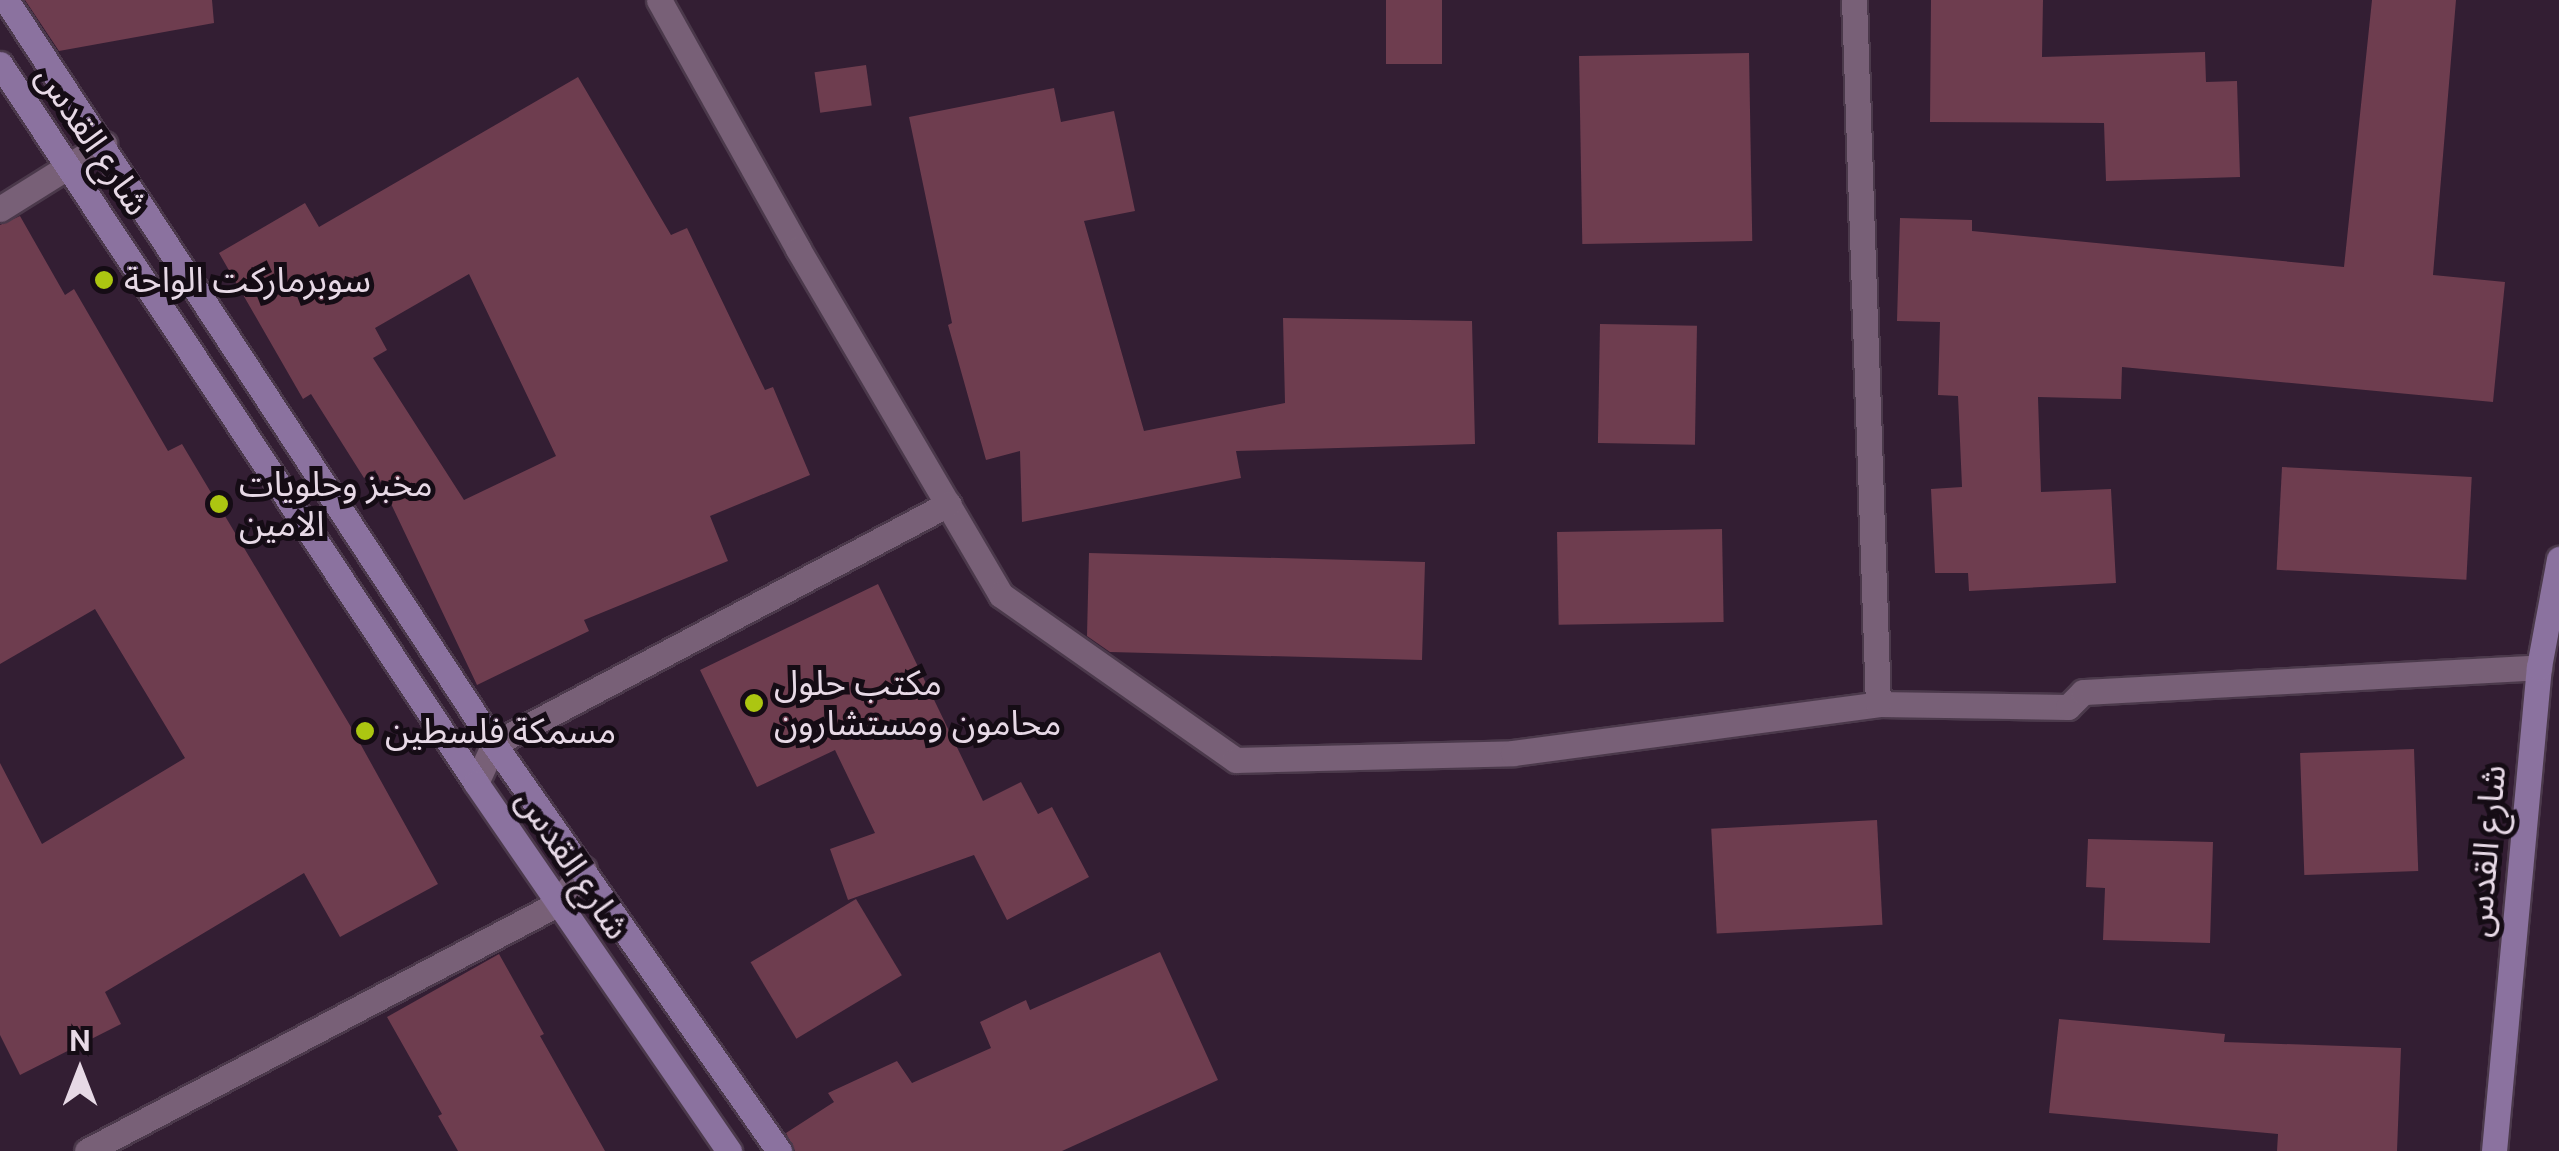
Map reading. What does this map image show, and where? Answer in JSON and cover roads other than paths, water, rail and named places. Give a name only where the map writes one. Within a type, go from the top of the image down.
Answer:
[{"type":"main road","points":[[6,0],[494,744],[780,1151]]},
{"type":"main road","name":"شارع القدس","points":[[0,64],[476,783],[728,1151]]},
{"type":"main road","name":"شارع القدس","points":[[2494,1151],[2559,560]]},
{"type":"street","points":[[659,0],[798,248],[1001,595],[1236,760],[1513,754],[1878,704],[2068,707],[2084,692],[2549,666]]},
{"type":"street","points":[[1854,0],[1878,704]]},
{"type":"street","points":[[0,209],[104,144]]},
{"type":"street","points":[[476,783],[494,744],[948,504]]},
{"type":"street","points":[[87,1151],[558,904],[584,869]]},
{"type":"place","name":"سوبرماركت الواحة","points":[[104,280]]},
{"type":"place","name":"مخبز وحلويات الامين","points":[[219,504]]},
{"type":"place","name":"مكتب حلول محامون ومستشارون","points":[[754,703]]},
{"type":"place","name":"مسمكة فلسطين","points":[[365,731]]}]
